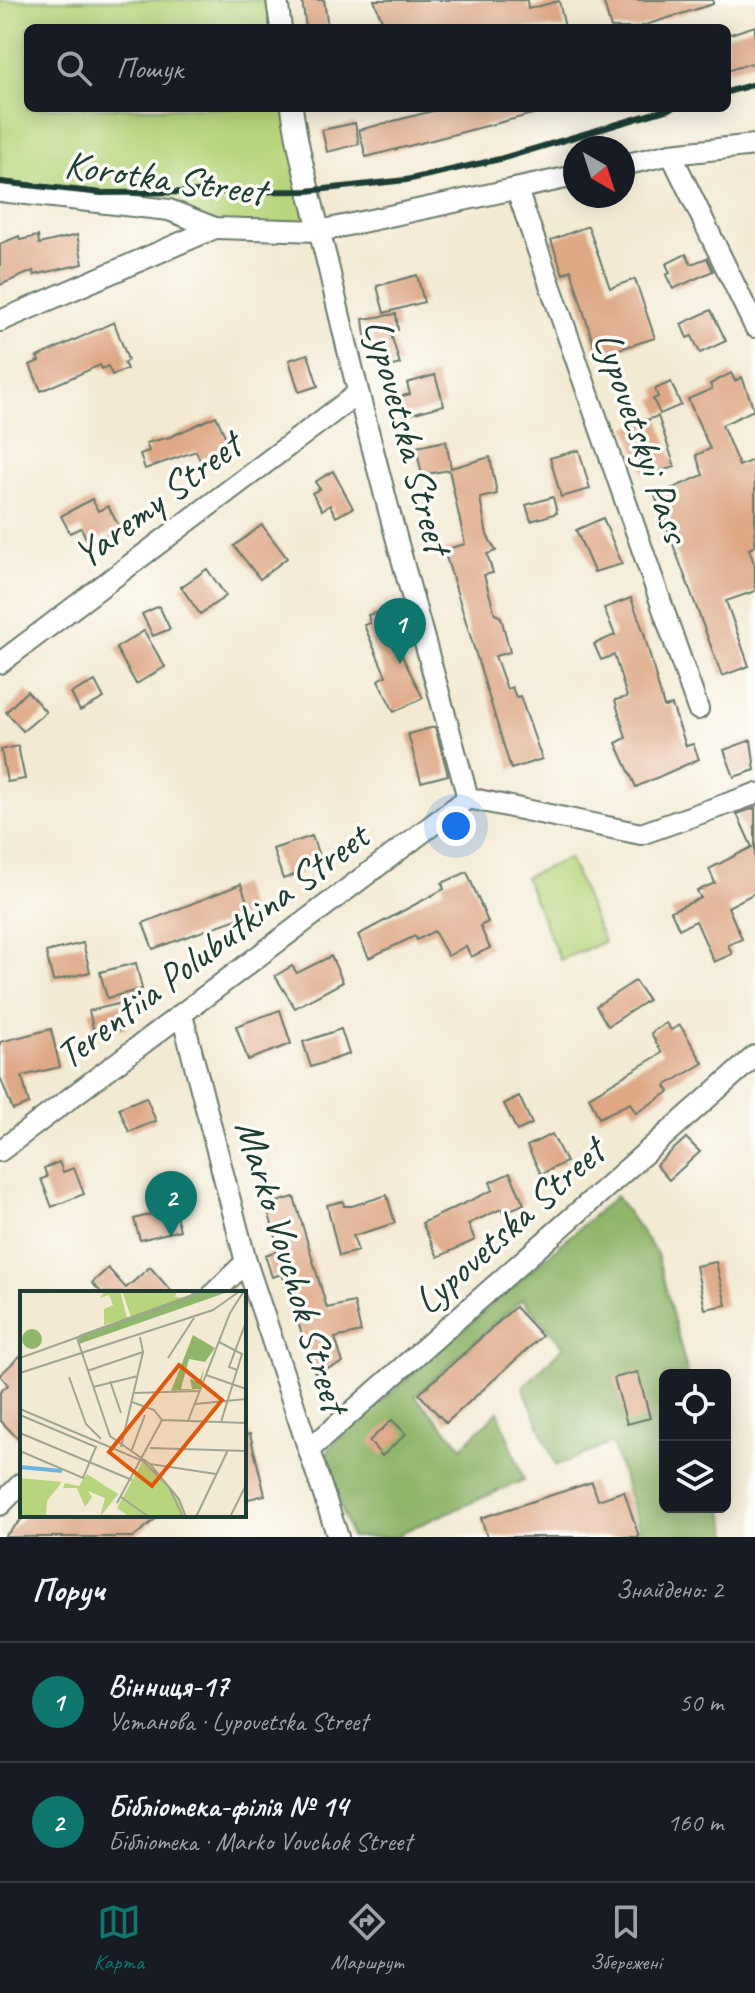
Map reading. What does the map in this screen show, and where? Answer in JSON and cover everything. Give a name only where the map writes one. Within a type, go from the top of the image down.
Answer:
[{"type":"street","points":[[277,0],[280,24]]},
{"type":"street","name":"Lypovetska Street","points":[[293,112],[307,191],[320,231],[357,394],[468,798]]},
{"type":"street","points":[[635,162],[671,154],[755,145]]},
{"type":"street","points":[[671,154],[755,327]]},
{"type":"street","name":"Korotka Street","points":[[0,191],[169,210],[215,228],[320,231],[563,179]]},
{"type":"street","name":"Lypovetskyi Pass","points":[[517,190],[698,709]]},
{"type":"street","points":[[0,321],[215,228]]},
{"type":"street","name":"Yaremy Street","points":[[0,663],[357,394]]},
{"type":"street","points":[[468,798],[641,834],[755,794]]},
{"type":"street","name":"Terentiia Polubutkina Street","points":[[0,1151],[468,798]]},
{"type":"street","name":"Marko Vovchok Street","points":[[182,1015],[246,1262],[338,1537]]},
{"type":"street","name":"Lypovetska Street","points":[[310,1449],[755,1056]]},
{"type":"street","points":[[216,1291],[246,1262]]},
{"type":"street","points":[[0,1505],[20,1485]]},
{"type":"green space","points":[[0,0],[277,0],[280,24],[24,24],[24,112],[293,112],[320,231],[215,228],[0,191]]},
{"type":"green space","points":[[569,858],[604,942],[560,960],[525,877]]},
{"type":"green space","points":[[616,1196],[657,1254],[686,1369],[659,1369],[659,1513],[724,1513],[730,1537],[642,1537],[612,1443],[556,1466],[523,1387],[564,1346],[522,1299],[415,1396],[462,1447],[498,1411],[524,1480],[400,1533],[401,1537],[351,1537],[325,1458],[332,1445]]},
{"type":"building","points":[[302,0],[324,0],[327,24],[305,24]]},
{"type":"building","points":[[374,0],[527,0],[528,9],[559,1],[564,24],[383,24]]},
{"type":"building","points":[[603,0],[713,0],[713,4],[649,24],[610,24]]},
{"type":"building","points":[[755,26],[755,62],[731,70],[731,34]]},
{"type":"building","points":[[429,112],[533,112],[366,157],[359,130]]},
{"type":"building","points":[[355,123],[359,144],[327,152],[322,130]]},
{"type":"building","points":[[588,226],[610,288],[635,279],[655,338],[597,356],[571,270],[563,274],[551,240]]},
{"type":"building","points":[[77,235],[83,264],[34,275],[33,271],[0,285],[0,244],[19,236],[20,240],[38,236],[39,244]]},
{"type":"building","points":[[686,254],[691,264],[707,258],[713,271],[673,289],[666,275],[670,273],[666,264]]},
{"type":"building","points":[[417,275],[424,302],[384,313],[377,286]]},
{"type":"building","points":[[711,310],[726,341],[700,353],[692,336],[687,338],[681,324]]},
{"type":"building","points":[[396,314],[398,330],[390,331],[400,364],[382,369],[372,334],[365,335],[363,319]]},
{"type":"building","points":[[114,322],[128,360],[124,363],[127,369],[112,375],[108,366],[102,369],[100,365],[41,391],[30,365],[39,361],[37,357]]},
{"type":"building","points":[[308,354],[318,386],[299,392],[289,360]]},
{"type":"building","points":[[731,373],[735,381],[742,377],[754,410],[722,425],[739,466],[755,459],[755,546],[749,549],[755,566],[755,591],[726,601],[749,666],[722,676],[655,496],[703,475],[696,455],[710,449],[688,399],[712,389],[710,384]]},
{"type":"building","points":[[435,375],[444,405],[404,416],[399,397],[410,394],[407,383]]},
{"type":"building","points":[[671,382],[681,405],[660,414],[653,399],[658,397],[655,389]]},
{"type":"building","points":[[216,416],[230,447],[200,460],[196,451],[145,469],[140,454],[149,451],[146,443],[170,437]]},
{"type":"building","points":[[658,416],[675,467],[644,475],[627,427]]},
{"type":"building","points":[[446,441],[451,468],[490,457],[497,494],[480,498],[487,535],[496,551],[487,554],[493,573],[484,575],[495,614],[501,617],[510,652],[495,656],[507,689],[512,687],[516,697],[520,696],[542,759],[511,769],[444,550],[465,544],[449,470],[422,475],[416,447]]},
{"type":"building","points":[[579,450],[590,489],[561,497],[550,458]]},
{"type":"building","points":[[333,471],[353,508],[336,517],[330,505],[322,510],[312,493],[320,489],[315,482]]},
{"type":"building","points":[[553,497],[557,513],[531,521],[526,505]]},
{"type":"building","points":[[92,499],[98,511],[108,506],[120,528],[89,544],[81,528],[70,533],[61,516]]},
{"type":"building","points":[[603,518],[622,564],[594,572],[576,530]]},
{"type":"building","points":[[262,525],[287,558],[260,579],[234,546]]},
{"type":"building","points":[[207,569],[226,596],[200,614],[181,587]]},
{"type":"building","points":[[631,598],[664,707],[672,705],[686,746],[693,744],[699,759],[636,787],[616,743],[626,738],[615,700],[627,697],[614,655],[601,660],[594,644],[615,635],[604,608]]},
{"type":"building","points":[[159,606],[170,629],[153,636],[142,614]]},
{"type":"building","points":[[393,608],[403,640],[395,642],[423,698],[394,712],[378,680],[386,676],[364,625],[370,623],[368,615]]},
{"type":"building","points":[[144,631],[165,667],[136,684],[116,648]]},
{"type":"building","points":[[95,681],[104,698],[80,711],[71,693]]},
{"type":"building","points":[[27,691],[46,712],[23,731],[6,712]]},
{"type":"building","points":[[435,727],[448,775],[421,782],[408,734]]},
{"type":"building","points":[[751,740],[755,770],[734,777],[724,750]]},
{"type":"building","points":[[18,746],[25,779],[7,782],[1,750]]},
{"type":"building","points":[[755,808],[755,893],[728,907],[742,939],[728,945],[732,954],[714,962],[696,921],[679,929],[671,911],[701,898],[697,891],[715,883],[709,869],[752,847],[737,814]]},
{"type":"building","points":[[312,836],[320,859],[300,865],[302,872],[283,879],[273,849]]},
{"type":"building","points":[[467,872],[488,922],[480,926],[490,948],[471,957],[466,946],[448,956],[434,931],[417,940],[415,936],[369,958],[358,935],[444,889],[442,883]]},
{"type":"building","points":[[241,884],[251,914],[153,949],[143,923]]},
{"type":"building","points":[[83,943],[90,972],[53,981],[46,952]]},
{"type":"building","points":[[331,956],[343,982],[295,1008],[275,976],[292,966],[297,973]]},
{"type":"building","points":[[136,963],[142,989],[107,998],[100,972]]},
{"type":"building","points":[[635,981],[648,1000],[608,1026],[596,1006]]},
{"type":"building","points":[[122,1003],[128,1027],[95,1036],[89,1011]]},
{"type":"building","points":[[280,1010],[291,1044],[248,1060],[236,1026]]},
{"type":"building","points":[[666,1023],[671,1030],[680,1025],[703,1063],[665,1086],[669,1092],[636,1113],[630,1103],[599,1118],[589,1097],[662,1053],[651,1033]]},
{"type":"building","points":[[51,1029],[60,1067],[22,1076],[29,1104],[13,1110],[0,1077],[0,1042]]},
{"type":"building","points":[[341,1029],[349,1054],[311,1067],[303,1042]]},
{"type":"building","points":[[519,1096],[532,1124],[517,1131],[504,1104]]},
{"type":"building","points":[[146,1097],[156,1121],[129,1132],[119,1108]]},
{"type":"building","points":[[552,1134],[566,1162],[541,1174],[527,1146]]},
{"type":"building","points":[[686,1138],[700,1152],[669,1180],[656,1165]]},
{"type":"building","points":[[59,1162],[63,1172],[74,1168],[84,1194],[52,1207],[41,1179],[47,1177],[44,1168]]},
{"type":"building","points":[[510,1173],[524,1204],[503,1213],[501,1209],[468,1224],[475,1240],[438,1257],[422,1223],[493,1190],[490,1182]]},
{"type":"building","points":[[387,1195],[395,1223],[353,1236],[358,1251],[339,1256],[327,1205],[343,1201],[344,1206],[352,1206]]},
{"type":"building","points":[[294,1197],[327,1308],[354,1302],[361,1332],[335,1338],[343,1363],[315,1373],[282,1274],[272,1277],[265,1255],[280,1250],[266,1205]]},
{"type":"building","points":[[174,1208],[180,1230],[140,1240],[134,1219]]},
{"type":"building","points":[[716,1262],[726,1305],[705,1309],[696,1266]]},
{"type":"building","points":[[150,1267],[171,1291],[100,1291],[92,1283],[108,1268],[126,1288]]},
{"type":"building","points":[[515,1307],[542,1336],[446,1423],[419,1394]]},
{"type":"building","points":[[20,1356],[20,1441],[0,1420],[0,1392],[8,1385],[0,1375]]},
{"type":"building","points":[[638,1372],[650,1418],[627,1424],[614,1378]]},
{"type":"building","points":[[392,1420],[406,1434],[382,1456],[369,1441]]},
{"type":"building","points":[[250,1434],[265,1495],[246,1500],[246,1435]]},
{"type":"building","points":[[592,1482],[598,1500],[624,1491],[639,1537],[487,1537],[481,1518]]},
{"type":"building","points":[[24,1517],[158,1517],[134,1537],[4,1537]]},
{"type":"railway","points":[[731,91],[755,84]]},
{"type":"railway","points":[[0,182],[101,193],[307,191],[406,180],[500,159],[659,112]]},
{"type":"place","name":"Вінниця-17","points":[[400,664]]},
{"type":"place","name":"Бібліотека-філія № 14","points":[[171,1237]]}]
